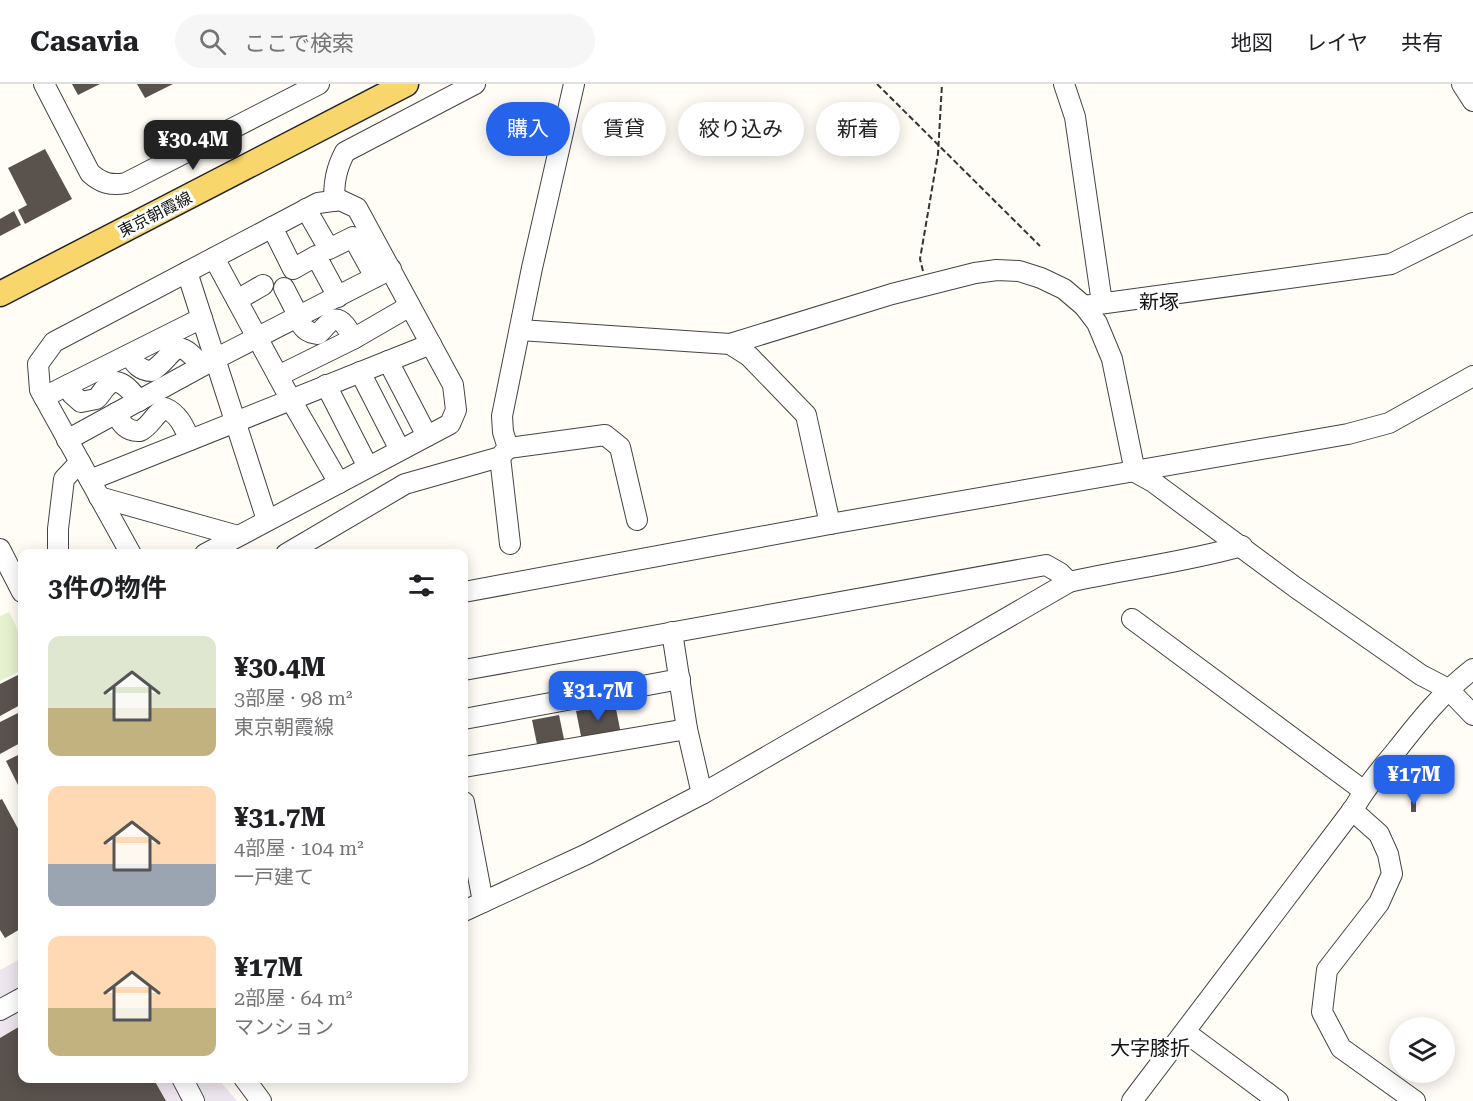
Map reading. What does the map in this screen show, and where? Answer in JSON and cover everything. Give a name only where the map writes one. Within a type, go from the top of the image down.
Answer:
[{"type":"main road","name":"東京朝霞線","points":[[0,294],[406,84]]},
{"type":"lane","points":[[44,84],[90,173],[97,179],[117,185],[126,183],[319,84]]},
{"type":"lane","points":[[334,201],[334,178],[345,152],[475,84]]},
{"type":"lane","points":[[510,544],[502,416],[574,84]]},
{"type":"lane","points":[[1064,84],[1075,117],[1093,304],[1097,323],[1112,359],[1135,472],[1153,482],[1295,587],[1421,675],[1448,689],[1473,716]]},
{"type":"lane","points":[[1462,84],[1473,101]]},
{"type":"lane","points":[[128,549],[40,390],[38,364],[54,342],[318,203],[340,200],[357,208],[383,273]]},
{"type":"lane","points":[[214,549],[450,424],[456,410],[453,386],[410,306],[352,237],[329,249],[306,209]]},
{"type":"lane","points":[[520,330],[730,344],[926,285],[997,270],[1019,271],[1064,288],[1093,304],[1391,264],[1473,223]]},
{"type":"lane","points":[[272,227],[293,269],[316,256],[338,297]]},
{"type":"lane","points":[[214,258],[339,483]]},
{"type":"lane","points":[[187,272],[202,318],[208,363],[236,422],[267,520]]},
{"type":"lane","points":[[67,440],[208,363],[383,273]]},
{"type":"lane","points":[[237,300],[263,285]]},
{"type":"lane","points":[[284,288],[301,326],[308,332],[318,334],[335,320],[344,324],[353,339]]},
{"type":"lane","points":[[278,376],[353,339],[410,306]]},
{"type":"lane","points":[[44,397],[202,318]]},
{"type":"lane","points":[[94,488],[190,440],[431,344]]},
{"type":"lane","points":[[730,344],[749,356],[806,416],[830,524]]},
{"type":"lane","points":[[129,355],[139,368],[145,371],[152,371],[176,348],[183,349],[208,363]]},
{"type":"lane","points":[[368,467],[387,410],[388,361]]},
{"type":"lane","points":[[360,372],[387,410],[400,450]]},
{"type":"lane","points":[[468,591],[830,524],[1348,434],[1389,423],[1473,376]]},
{"type":"lane","points":[[68,385],[72,394],[81,402],[96,399],[105,388],[114,383],[129,387],[139,401]]},
{"type":"lane","points":[[326,386],[387,410],[427,436]]},
{"type":"lane","points":[[116,413],[120,422],[129,430],[141,431],[158,412],[165,408],[178,417],[190,440]]},
{"type":"lane","points":[[294,549],[405,484],[504,453],[605,435],[620,447],[637,520]]},
{"type":"lane","points":[[58,549],[64,479],[80,462]]},
{"type":"lane","points":[[94,488],[238,536]]},
{"type":"lane","points":[[468,909],[587,854],[702,794],[1070,582],[1242,546]]},
{"type":"lane","points":[[0,549],[18,584]]},
{"type":"lane","points":[[468,668],[1046,565],[1070,582]]},
{"type":"lane","points":[[1132,619],[1364,791]]},
{"type":"lane","points":[[672,632],[687,729],[702,794]]},
{"type":"lane","points":[[1132,1101],[1364,791],[1429,710],[1448,689],[1473,669]]},
{"type":"lane","points":[[468,718],[680,679]]},
{"type":"lane","points":[[468,766],[687,729]]},
{"type":"lane","points":[[1352,810],[1379,834],[1388,855],[1392,874],[1379,903],[1327,970],[1322,1012],[1341,1048],[1415,1101]]},
{"type":"lane","points":[[468,823],[483,902]]},
{"type":"lane","points":[[0,1010],[18,1000]]},
{"type":"lane","points":[[1185,1032],[1278,1101]]},
{"type":"lane","points":[[185,1083],[194,1101]]},
{"type":"lane","points":[[248,1083],[261,1101]]},
{"type":"path","points":[[877,84],[1040,246]]},
{"type":"path","points":[[926,285],[920,259],[939,146],[942,84]]},
{"type":"shaded area","points":[[18,960],[18,1083],[221,1083],[237,1101],[0,1101],[0,970]]},
{"type":"green space","points":[[9,612],[18,630],[18,672],[0,681],[0,616]]},
{"type":"building","points":[[72,84],[100,84],[78,95]]},
{"type":"building","points":[[137,84],[173,84],[145,98]]},
{"type":"building","points":[[45,149],[72,199],[25,224],[18,210],[27,205],[8,168]]},
{"type":"building","points":[[14,211],[21,225],[0,236],[0,219]]},
{"type":"building","points":[[18,675],[18,706],[0,716],[0,684]]},
{"type":"building","points":[[615,704],[621,734],[582,741],[576,711]]},
{"type":"building","points":[[18,713],[18,744],[0,754],[0,722]]},
{"type":"building","points":[[559,715],[565,744],[538,749],[532,720]]},
{"type":"building","points":[[18,755],[18,785],[6,761]]},
{"type":"building","points":[[1393,779],[1402,786],[1397,792],[1388,785]]},
{"type":"building","points":[[2,799],[18,829],[18,930],[5,938],[0,930],[0,800]]},
{"type":"building","points":[[1411,801],[1416,801],[1416,812],[1411,812]]},
{"type":"building","points":[[18,1027],[18,1083],[156,1083],[166,1101],[0,1101],[0,1038]]},
{"type":"district","name":"新塚","points":[[1159,302]]},
{"type":"district","name":"大字膝折","points":[[1150,1048]]}]
